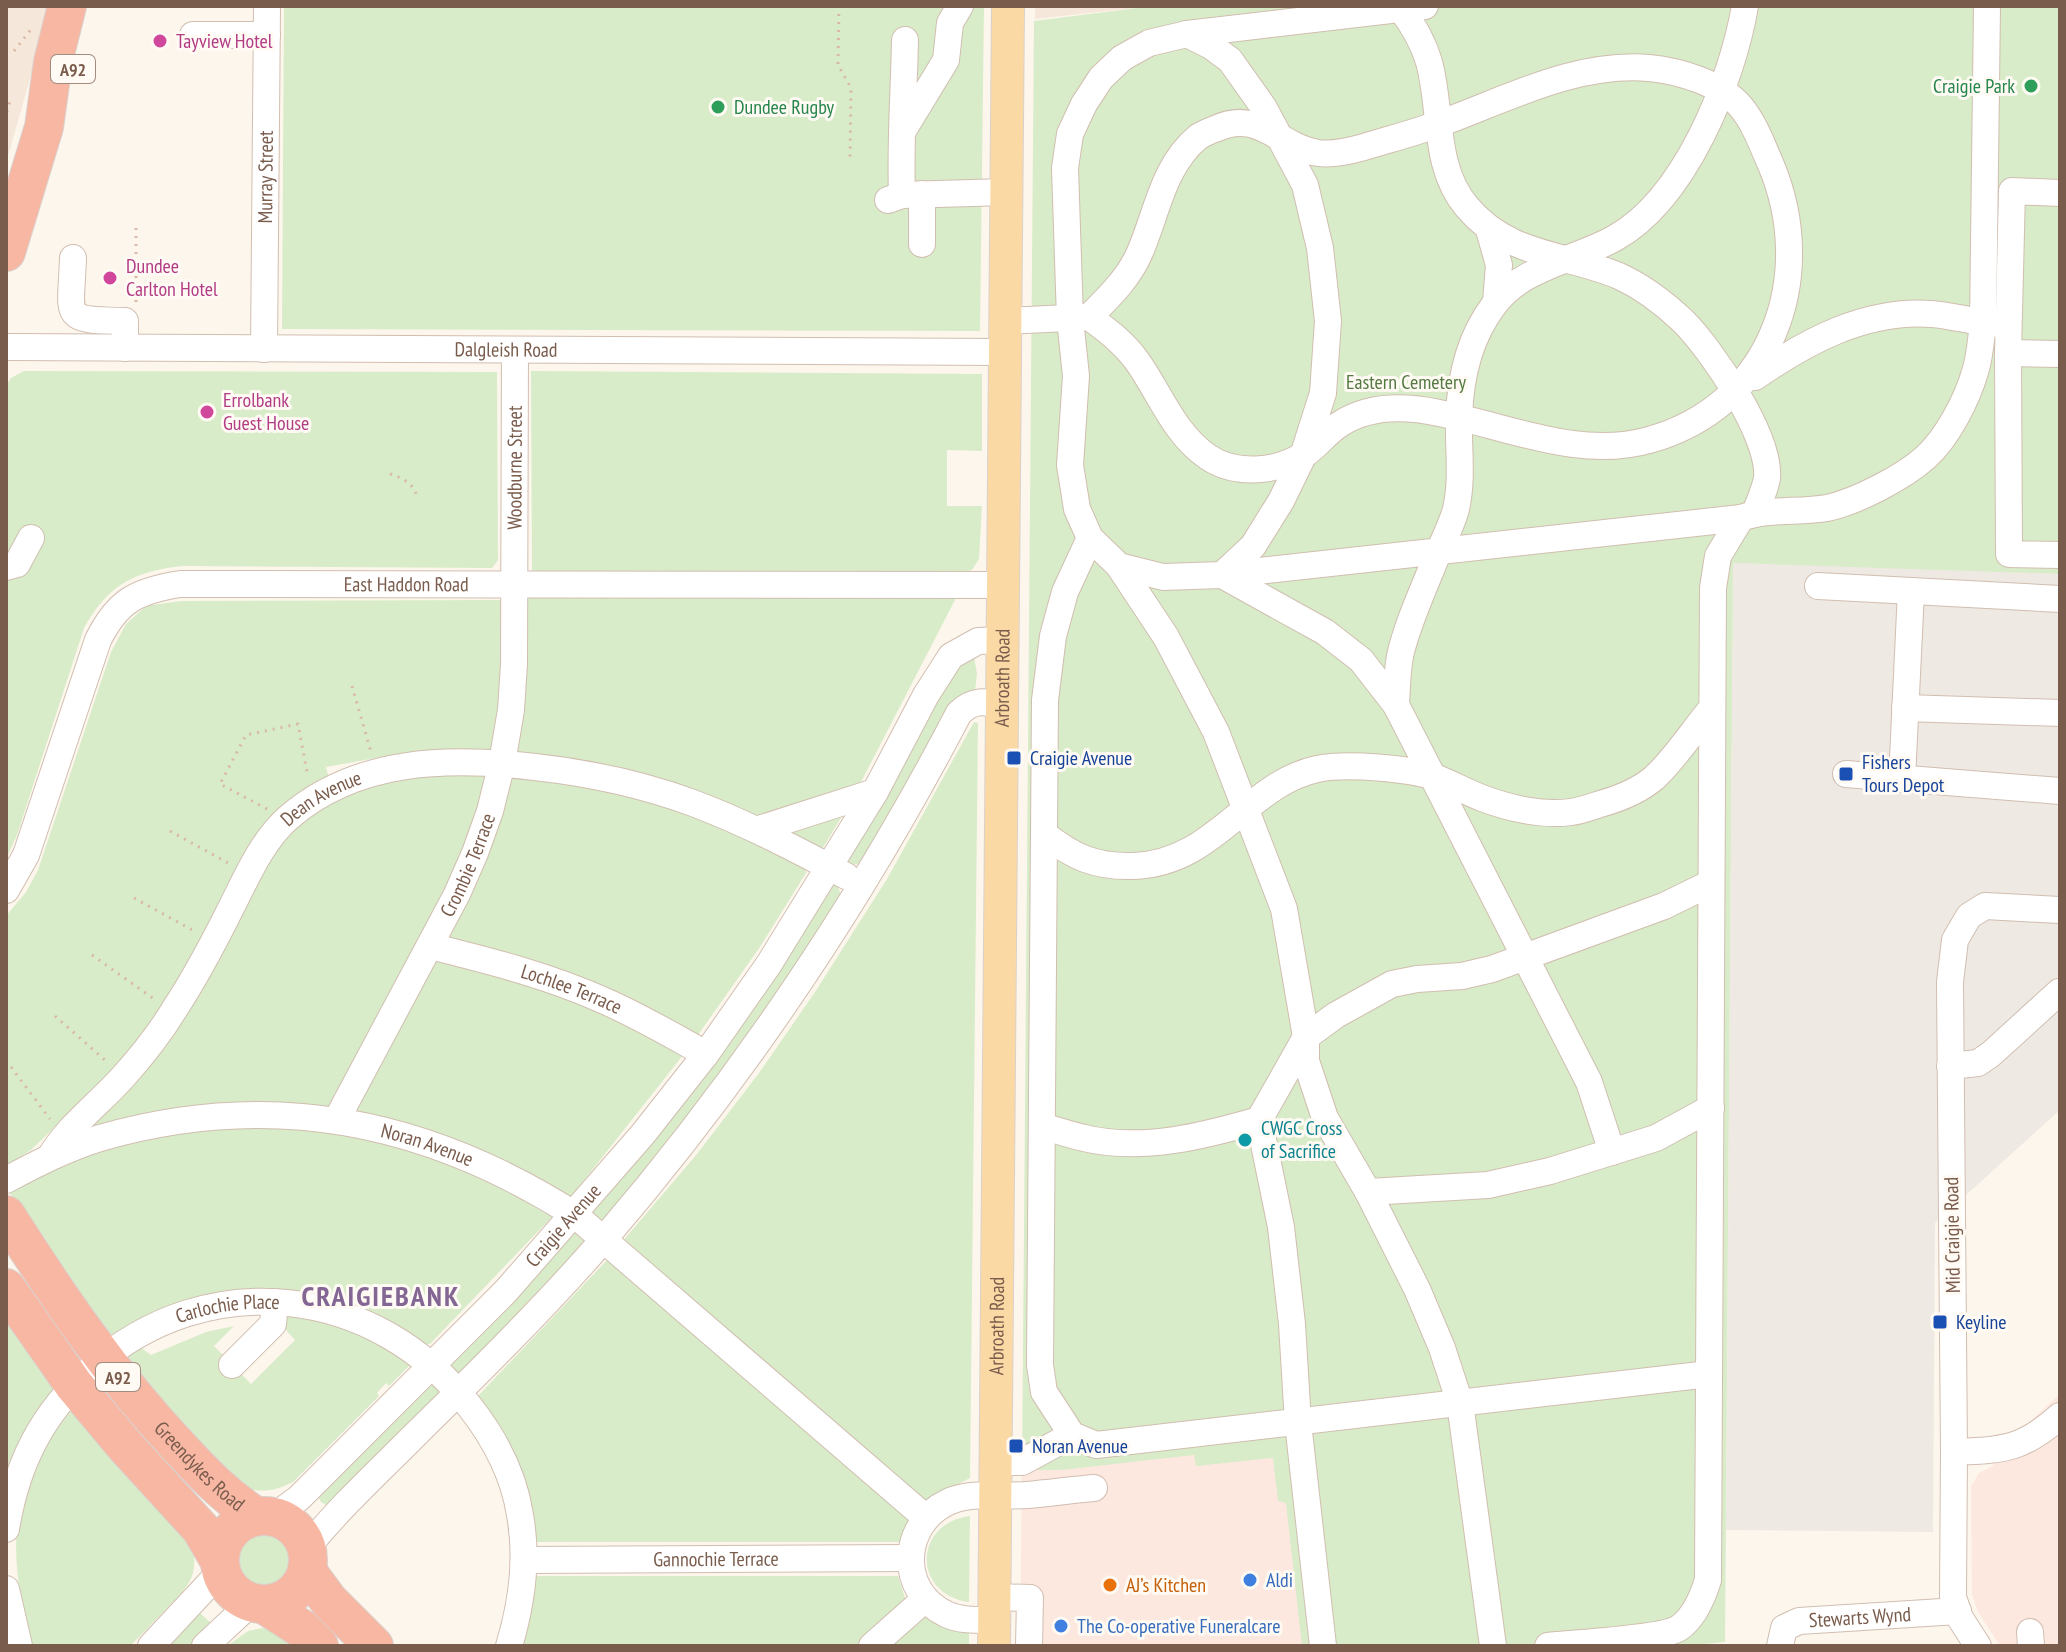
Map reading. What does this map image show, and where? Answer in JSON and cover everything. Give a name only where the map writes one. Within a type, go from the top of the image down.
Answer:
[{"type":"highway","name":"A92","points":[[44,127],[74,68],[92,6]]},
{"type":"highway","name":"A92","points":[[6,252],[44,127],[53,62],[51,15]]},
{"type":"highway","name":"Greendykes Road","points":[[6,1215],[103,1359],[156,1423],[227,1497],[294,1528],[306,1560],[329,1601],[374,1646]]},
{"type":"highway","name":"Greendykes Road","points":[[6,1288],[74,1385],[201,1529],[227,1585],[237,1596],[302,1629],[319,1646]]},
{"type":"highway","name":"Greendykes Road","points":[[220,1566],[226,1536],[234,1527],[264,1516]]},
{"type":"highway","points":[[258,1604],[279,1602],[292,1595],[301,1584],[306,1560]]},
{"type":"main road","name":"Arbroath Road","points":[[995,1621],[1008,6]]},
{"type":"street","name":"Murray Street","points":[[264,349],[267,6]]},
{"type":"street","points":[[900,135],[946,60],[950,23],[960,6]]},
{"type":"street","points":[[1396,705],[1399,658],[1455,512],[1461,478],[1459,417],[1464,371],[1474,336],[1496,302],[1527,276],[1617,237],[1652,207],[1680,171],[1706,128],[1735,53],[1745,6]]},
{"type":"street","points":[[1987,6],[1996,324],[2008,353],[2009,554],[2060,555]]},
{"type":"street","points":[[1493,1646],[1460,1403],[1417,1289],[1368,1192],[1325,1118],[1306,1061],[1306,1037],[1284,909],[1216,732],[1166,637],[1119,566],[1090,538],[1077,509],[1070,465],[1080,318],[1065,168],[1070,134],[1101,78],[1122,58],[1149,43],[1187,34],[1413,7],[1430,64],[1448,174],[1464,204],[1489,230],[1528,248],[1618,276],[1656,297],[1685,323],[1735,391],[1763,444],[1767,478],[1748,516],[1718,556],[1713,588],[1708,1580],[1703,1598],[1679,1628],[1661,1634],[1548,1646]]},
{"type":"street","points":[[1187,34],[1230,60],[1264,108],[1305,185],[1320,248],[1328,321],[1323,393],[1303,456],[1281,501],[1253,546],[1222,575]]},
{"type":"street","points":[[193,35],[267,35]]},
{"type":"street","points":[[905,40],[904,111],[900,135],[904,196],[922,244]]},
{"type":"street","points":[[1080,318],[1122,283],[1139,254],[1159,194],[1175,163],[1199,136],[1226,123],[1254,123],[1316,153],[1350,151],[1439,125],[1526,89],[1602,69],[1650,68],[1722,90],[1741,106],[1756,130],[1782,191],[1790,228],[1790,268],[1782,312],[1765,353],[1735,391]]},
{"type":"street","points":[[1119,566],[1163,577],[1222,575],[1788,513],[1829,507],[1871,493],[1926,457],[1958,415],[1996,324],[2012,191],[2060,193]]},
{"type":"street","points":[[904,196],[1006,192]]},
{"type":"street","points":[[1489,230],[1499,265],[1496,302]]},
{"type":"street","points":[[73,258],[72,310],[85,321],[125,321],[125,348]]},
{"type":"street","points":[[1080,318],[1115,336],[1136,360],[1182,433],[1210,459],[1242,470],[1274,467],[1303,456],[1342,422],[1380,409],[1417,408],[1549,441],[1599,447],[1648,441],[1695,421],[1785,356],[1843,327],[1891,315],[1933,314],[1996,324]]},
{"type":"street","name":"Dalgleish Road","points":[[6,347],[515,350],[1005,337],[1080,318]]},
{"type":"street","name":"Woodburne Street","points":[[514,584],[515,350]]},
{"type":"street","points":[[2008,353],[2060,354]]},
{"type":"street","points":[[6,567],[17,564],[31,538]]},
{"type":"street","points":[[1090,538],[1065,592],[1053,636],[1045,700],[1040,1365],[1044,1392],[1072,1435],[1096,1445],[1709,1374]]},
{"type":"street","points":[[1222,575],[1325,632],[1361,660],[1396,705],[1589,1082],[1612,1152]]},
{"type":"street","name":"East Haddon Road","points":[[6,890],[26,855],[98,640],[109,618],[130,598],[153,588],[180,584],[1004,585]]},
{"type":"street","name":"Crombie Terrace","points":[[337,1119],[430,946],[475,853],[490,811],[511,710],[514,584]]},
{"type":"street","points":[[1818,586],[2060,599]]},
{"type":"street","points":[[1902,779],[1911,591]]},
{"type":"street","name":"Craigie Avenue","points":[[264,1516],[299,1498],[506,1291],[575,1215],[706,1054],[769,964],[875,792],[926,695],[951,656],[978,641],[1003,640]]},
{"type":"street","name":"Craigie Avenue","points":[[306,1560],[327,1522],[459,1392],[604,1240],[727,1087],[795,991],[863,886],[959,713],[969,704],[982,700],[1003,706]]},
{"type":"street","points":[[1044,834],[1069,853],[1093,863],[1150,866],[1176,858],[1203,844],[1276,787],[1315,769],[1358,765],[1434,777],[1483,798],[1525,810],[1570,812],[1617,799],[1654,778],[1712,708]]},
{"type":"street","points":[[1905,708],[2060,713]]},
{"type":"street","name":"Dean Avenue","points":[[50,1157],[64,1135],[123,1077],[174,1011],[265,845],[287,819],[313,800],[345,783],[377,772],[417,763],[459,761],[579,772],[637,784],[759,829],[863,886]]},
{"type":"street","points":[[1846,774],[2060,791]]},
{"type":"street","points":[[759,829],[875,792]]},
{"type":"street","points":[[1323,1646],[1298,1423],[1292,1324],[1281,1227],[1259,1120],[1306,1037],[1336,1015],[1392,984],[1462,976],[1492,969],[1664,906],[1711,883]]},
{"type":"street","name":"Mid Craigie Road","points":[[1978,1646],[1953,1597],[1950,982],[1955,940],[1969,916],[1985,906],[2060,910]]},
{"type":"street","name":"Lochlee Terrace","points":[[430,946],[500,963],[560,983],[622,1009],[706,1054]]},
{"type":"street","points":[[1950,1066],[1978,1063],[2059,992]]},
{"type":"street","points":[[1368,1192],[1488,1185],[1550,1171],[1656,1138],[1711,1108]]},
{"type":"street","name":"Noran Avenue","points":[[6,1180],[50,1157],[100,1138],[229,1116],[284,1115],[337,1119],[442,1147],[540,1193],[575,1215],[925,1517]]},
{"type":"street","points":[[1042,1126],[1087,1139],[1127,1143],[1171,1141],[1259,1120]]},
{"type":"street","name":"Carlochie Place","points":[[6,1529],[11,1499],[25,1455],[46,1418],[74,1385],[125,1342],[195,1309],[234,1302],[307,1306],[377,1328],[405,1343],[433,1365],[459,1392],[488,1430],[509,1472],[520,1515],[524,1560],[519,1612],[509,1646]]},
{"type":"street","points":[[232,1365],[273,1324],[275,1302]]},
{"type":"street","points":[[1954,1452],[1998,1450],[2021,1445],[2060,1416]]},
{"type":"street","points":[[996,1462],[1022,1462],[1072,1435]]},
{"type":"street","points":[[1029,1646],[1030,1598],[995,1621],[947,1615],[925,1599],[914,1582],[910,1558],[914,1537],[925,1517],[949,1502],[975,1496],[1094,1488]]},
{"type":"street","name":"Gannochie Terrace","points":[[524,1560],[910,1558]]},
{"type":"street","points":[[151,1646],[220,1566]]},
{"type":"street","points":[[6,1589],[19,1646]]},
{"type":"street","points":[[872,1646],[925,1599]]},
{"type":"street","points":[[205,1646],[258,1604]]},
{"type":"street","name":"Stewarts Wynd","points":[[1780,1646],[1784,1628],[1799,1621],[1958,1611]]},
{"type":"path","points":[[839,6],[838,65],[851,88],[850,158]]},
{"type":"path","points":[[14,51],[51,15]]},
{"type":"path","points":[[6,96],[10,101],[6,115]]},
{"type":"path","points":[[136,226],[136,302]]},
{"type":"path","points":[[390,474],[409,483],[417,497]]},
{"type":"path","points":[[352,686],[377,772]]},
{"type":"path","points":[[287,819],[220,784],[246,735],[298,724],[313,800]]},
{"type":"path","points":[[170,831],[249,874]]},
{"type":"path","points":[[134,898],[214,942]]},
{"type":"path","points":[[92,955],[174,1011]]},
{"type":"path","points":[[55,1016],[123,1077]]},
{"type":"path","points":[[11,1067],[64,1135]]},
{"type":"shaded area","points":[[6,6],[48,6],[6,163]]},
{"type":"shaded area","points":[[1035,6],[1153,6],[1035,19]]},
{"type":"shaded area","points":[[1733,562],[2060,574],[2060,1110],[1935,1223],[1933,1532],[1726,1530]]},
{"type":"shaded area","points":[[2060,1394],[2060,1646],[2000,1646],[1978,1612],[1972,1595],[1971,1486],[1979,1473],[1993,1466],[1993,1435],[2011,1432],[2028,1423]]},
{"type":"shaded area","points":[[1291,1439],[1314,1646],[1020,1646],[1022,1470]]},
{"type":"green space","points":[[284,6],[984,6],[980,331],[282,329]]},
{"type":"green space","name":"Eastern Cemetery","points":[[1153,6],[2060,6],[2060,574],[1733,563],[1725,1642],[1684,1646],[1302,1646],[1286,1503],[1278,1501],[1273,1458],[1196,1466],[1194,1455],[1061,1470],[1022,1470],[1034,21]]},
{"type":"green space","points":[[24,371],[497,372],[498,560],[492,568],[183,566],[136,576],[124,583],[103,601],[84,628],[17,835],[6,859],[6,386],[11,378]]},
{"type":"green space","points":[[531,371],[982,374],[982,451],[947,450],[947,506],[982,506],[979,559],[972,570],[958,574],[532,574]]},
{"type":"green space","points":[[527,595],[957,596],[859,786],[764,817],[517,754],[526,677]]},
{"type":"green space","points":[[502,600],[500,709],[493,749],[377,761],[376,758],[326,767],[329,778],[204,936],[165,1006],[115,1069],[31,1150],[6,1166],[6,916],[26,892],[38,870],[111,652],[126,624],[146,606],[181,601]]},
{"type":"green space","points":[[974,657],[977,673],[975,691],[859,864],[850,865],[845,858],[957,664]]},
{"type":"green space","points":[[974,722],[978,723],[970,1478],[926,1501],[622,1242],[697,1154],[759,1073],[815,992],[887,879]]},
{"type":"green space","points":[[487,774],[472,827],[443,897],[331,1105],[96,1128],[94,1124],[151,1059],[278,845],[296,825],[348,794],[403,777]]},
{"type":"green space","points":[[510,777],[617,791],[712,821],[805,867],[806,873],[760,947],[698,1035],[447,938]]},
{"type":"green space","points":[[847,808],[819,854],[775,831]]},
{"type":"green space","points":[[830,884],[837,885],[842,897],[788,987],[604,1226],[588,1217]]},
{"type":"green space","points":[[435,959],[512,979],[604,1012],[684,1054],[570,1198],[357,1113],[354,1109]]},
{"type":"green space","points":[[289,1125],[364,1136],[470,1169],[552,1217],[430,1344],[387,1320],[325,1298],[216,1295],[156,1313],[111,1338],[58,1268],[8,1190],[78,1159],[137,1140],[213,1129]]},
{"type":"green space","points":[[575,1226],[590,1238],[460,1380],[445,1364]]},
{"type":"green space","points":[[609,1258],[910,1519],[901,1542],[534,1542],[505,1441],[478,1396]]},
{"type":"green space","points":[[6,1313],[56,1387],[27,1428],[6,1474]]},
{"type":"green space","points":[[282,1314],[350,1331],[412,1363],[389,1386],[386,1383],[377,1393],[379,1396],[293,1482],[276,1489],[253,1490],[229,1479],[122,1357],[140,1347],[151,1355],[206,1332],[234,1326],[214,1346],[251,1384],[295,1340],[285,1329]]},
{"type":"green space","points":[[432,1378],[447,1389],[331,1508],[321,1502],[316,1493]]},
{"type":"green space","points":[[73,1411],[189,1537],[193,1549],[194,1569],[187,1585],[130,1646],[31,1646],[17,1566],[20,1506],[34,1467],[62,1413]]},
{"type":"green space","points":[[970,1516],[969,1602],[950,1596],[937,1586],[929,1573],[927,1559],[930,1544],[938,1531],[951,1521]]},
{"type":"green space","points":[[257,1528],[269,1528],[286,1537],[293,1548],[293,1572],[286,1583],[269,1592],[257,1592],[245,1587],[236,1578],[231,1566],[231,1554],[236,1542],[245,1533]]},
{"type":"green space","points":[[535,1576],[898,1576],[906,1601],[856,1646],[521,1646],[527,1631]]},
{"type":"green space","points":[[196,1613],[212,1624],[194,1646],[164,1646]]},
{"type":"green space","points":[[925,1617],[969,1631],[969,1646],[890,1646]]},
{"type":"green space","points":[[262,1628],[277,1631],[297,1646],[227,1646],[248,1631]]},
{"type":"place","name":"Tayview Hotel","points":[[160,41]]},
{"type":"place","name":"Craigie Park","points":[[2031,86]]},
{"type":"place","name":"Dundee Rugby","points":[[718,107]]},
{"type":"place","name":"Dundee Carlton Hotel","points":[[110,278]]},
{"type":"place","name":"Errolbank Guest House","points":[[207,412]]},
{"type":"place","name":"Craigie Avenue","points":[[1014,758]]},
{"type":"place","name":"Fishers Tours Depot","points":[[1846,774]]},
{"type":"place","name":"CWGC Cross of Sacrifice","points":[[1245,1140]]},
{"type":"place","name":"Keyline","points":[[1940,1322]]},
{"type":"place","name":"Noran Avenue","points":[[1016,1446]]},
{"type":"place","name":"Aldi","points":[[1250,1580]]},
{"type":"place","name":"AJ’s Kitchen","points":[[1110,1585]]},
{"type":"place","name":"The Co-operative Funeralcare","points":[[1061,1626]]},
{"type":"district","name":"CRAIGIEBANK","points":[[381,1295]]}]
